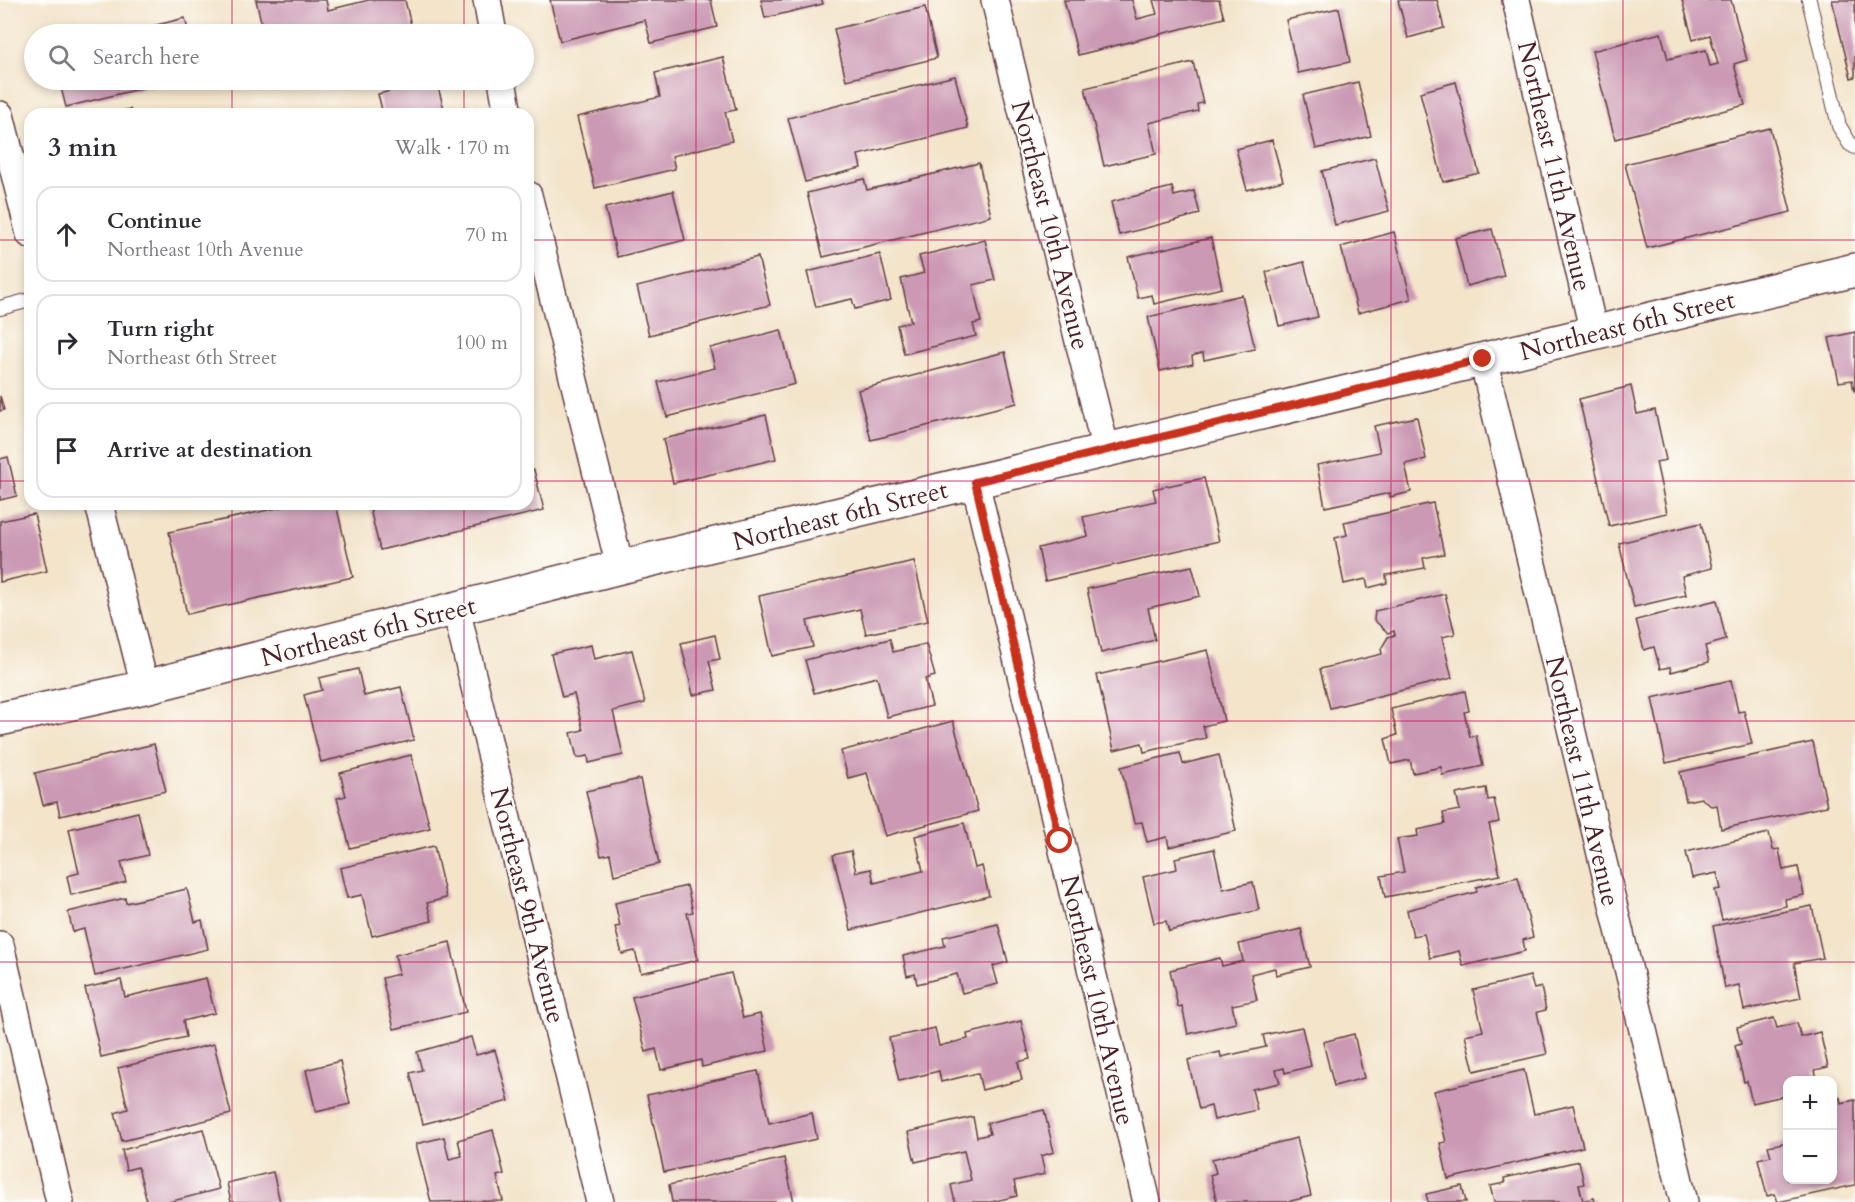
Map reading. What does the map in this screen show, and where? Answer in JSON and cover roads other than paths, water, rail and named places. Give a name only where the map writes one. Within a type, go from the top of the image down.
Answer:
[{"type":"street","points":[[487,0],[491,24]]},
{"type":"street","name":"Northeast 10th Avenue","points":[[995,0],[1107,451]]},
{"type":"street","name":"Northeast 11th Avenue","points":[[1516,0],[1594,333]]},
{"type":"street","points":[[504,90],[507,108]]},
{"type":"street","points":[[0,115],[24,210]]},
{"type":"street","points":[[534,219],[620,567]]},
{"type":"street","name":"Northeast 6th Street","points":[[0,719],[145,687],[620,567],[1855,270]]},
{"type":"street","name":"Northeast 11th Avenue","points":[[1483,359],[1684,1202]]},
{"type":"street","name":"Northeast 10th Avenue","points":[[975,482],[1147,1202]]},
{"type":"street","points":[[101,510],[145,687]]},
{"type":"street","name":"Northeast 9th Avenue","points":[[456,609],[600,1202]]},
{"type":"street","points":[[0,945],[60,1202]]},
{"type":"lane","points":[[1809,0],[1839,126],[1850,144],[1855,147]]},
{"type":"lane","points":[[0,308],[24,302]]}]
